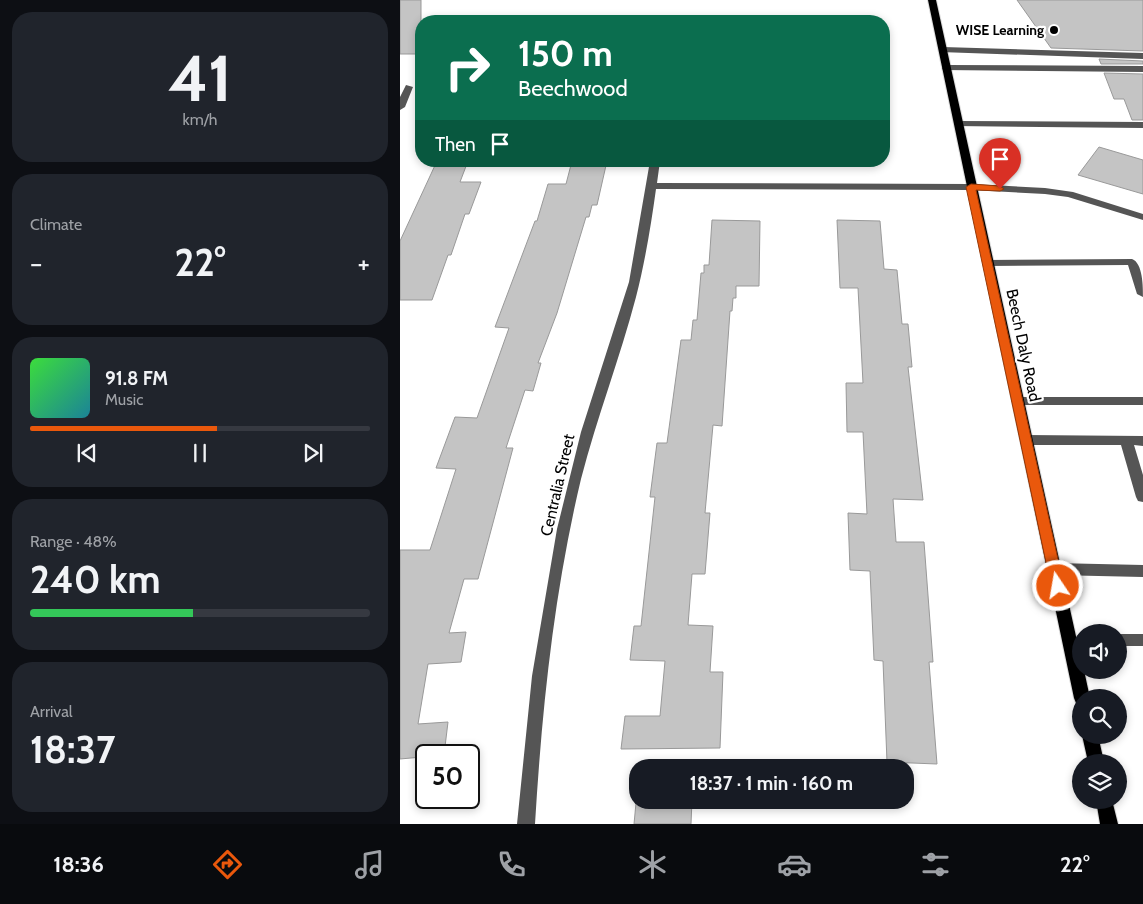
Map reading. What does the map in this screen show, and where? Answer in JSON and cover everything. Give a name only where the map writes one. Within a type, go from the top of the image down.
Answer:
[{"type":"main road","name":"Beech Daly Road","points":[[932,0],[1054,569],[1072,629]]},
{"type":"main road","points":[[1106,809],[1109,824]]},
{"type":"street","points":[[943,50],[1143,56]]},
{"type":"street","points":[[946,68],[1143,69]]},
{"type":"street","points":[[400,108],[405,87]]},
{"type":"street","points":[[958,124],[1143,125]]},
{"type":"street","name":"Centralia Street","points":[[526,824],[530,748],[541,659],[560,548],[587,433],[630,297],[654,167]]},
{"type":"street","points":[[651,186],[971,187],[1069,194],[1143,217]]},
{"type":"street","points":[[987,263],[1137,262],[1143,294]]},
{"type":"street","points":[[1017,401],[1143,401]]},
{"type":"street","points":[[1026,440],[1143,442]]},
{"type":"street","points":[[1126,441],[1143,497]]},
{"type":"street","points":[[1054,569],[1143,571]]},
{"type":"street","points":[[1127,640],[1143,640]]},
{"type":"building","points":[[400,0],[421,0],[421,15],[415,15],[415,54],[400,54]]},
{"type":"building","points":[[1017,0],[1143,0],[1143,51],[1051,48]]},
{"type":"building","points":[[1099,59],[1143,61],[1143,64],[1101,64]]},
{"type":"building","points":[[1104,73],[1143,74],[1143,120],[1132,120],[1124,99],[1114,99]]},
{"type":"building","points":[[1099,147],[1143,160],[1143,194],[1078,175]]},
{"type":"building","points":[[434,167],[466,167],[460,182],[481,182],[469,214],[465,214],[451,255],[448,255],[432,300],[400,300],[400,241]]},
{"type":"building","points":[[570,167],[606,167],[597,205],[592,205],[589,217],[586,217],[557,313],[538,363],[541,363],[533,391],[525,390],[506,448],[513,448],[478,579],[464,579],[449,633],[466,632],[461,662],[428,664],[418,724],[448,722],[445,744],[415,744],[415,758],[400,759],[400,550],[430,550],[456,469],[436,468],[455,417],[477,418],[509,328],[495,327],[535,221],[537,221],[548,184],[566,184]]},
{"type":"building","points":[[712,220],[760,221],[759,286],[736,286],[736,298],[733,298],[732,311],[730,311],[722,426],[713,425],[705,513],[710,513],[705,574],[692,574],[688,625],[713,626],[710,672],[723,672],[720,748],[621,749],[625,716],[660,716],[665,661],[630,660],[634,626],[641,626],[655,497],[650,497],[657,443],[667,443],[681,340],[691,340],[693,320],[697,320],[701,273],[704,273],[704,265],[709,265]]},
{"type":"building","points":[[837,220],[880,221],[884,269],[897,270],[902,324],[908,324],[912,367],[908,367],[923,500],[893,499],[896,542],[924,542],[933,662],[929,662],[937,764],[914,763],[914,759],[887,759],[883,661],[874,660],[870,571],[850,570],[848,513],[867,514],[863,432],[847,432],[846,383],[863,383],[858,288],[840,288]]},
{"type":"building","points":[[635,809],[692,809],[691,824],[634,824]]},
{"type":"place","name":"WISE Learning","points":[[1054,30]]},
{"type":"route","points":[[1000,189],[971,187],[1058,586]]}]
